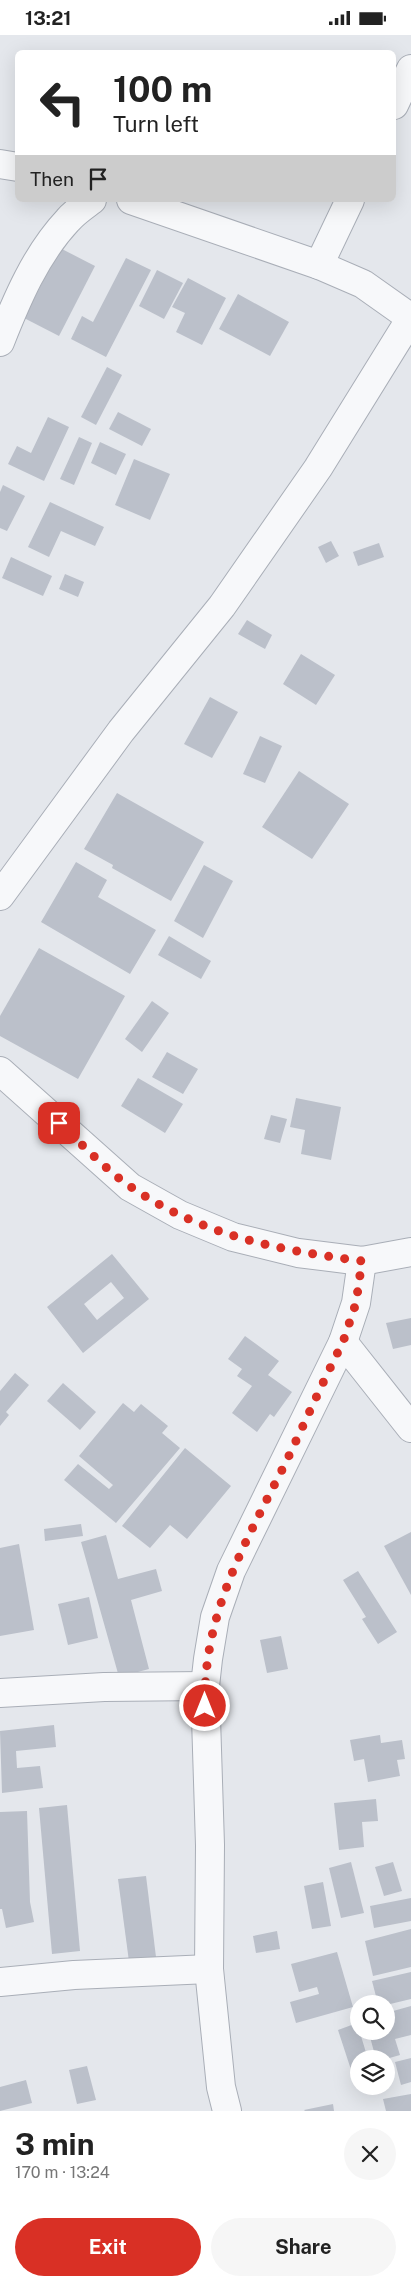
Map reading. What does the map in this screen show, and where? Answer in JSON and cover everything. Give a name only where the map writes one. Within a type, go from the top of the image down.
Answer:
[{"type":"street","points":[[396,101],[411,69]]},
{"type":"street","points":[[0,164],[15,166]]},
{"type":"street","points":[[0,341],[23,289],[42,254],[69,219],[90,202]]},
{"type":"street","points":[[0,896],[121,731],[222,606],[318,468],[411,318],[363,284],[319,265],[137,202]]},
{"type":"street","points":[[319,265],[349,202]]},
{"type":"street","points":[[0,1071],[130,1187],[180,1215],[233,1237],[298,1253],[362,1261],[411,1252]]},
{"type":"street","points":[[227,2111],[221,2087],[209,1969],[210,1845],[205,1686],[215,1617],[231,1571],[343,1342],[356,1303],[362,1261]]},
{"type":"street","points":[[343,1342],[411,1428]]},
{"type":"street","points":[[0,1693],[104,1687],[205,1686]]},
{"type":"street","points":[[0,1982],[74,1975],[209,1969]]},
{"type":"building","points":[[60,248],[95,266],[59,336],[24,318]]},
{"type":"building","points":[[126,258],[151,270],[106,357],[71,339],[82,316],[93,322]]},
{"type":"building","points":[[157,270],[183,283],[164,319],[139,306]]},
{"type":"building","points":[[188,278],[226,298],[202,345],[176,332],[185,313],[172,307]]},
{"type":"building","points":[[238,294],[289,322],[270,356],[219,329]]},
{"type":"building","points":[[107,367],[122,375],[96,425],[81,417]]},
{"type":"building","points":[[118,412],[151,429],[142,446],[109,429]]},
{"type":"building","points":[[48,417],[69,427],[44,481],[8,464],[17,446],[31,453]]},
{"type":"building","points":[[79,437],[92,443],[74,485],[60,479]]},
{"type":"building","points":[[100,442],[126,454],[116,475],[91,463]]},
{"type":"building","points":[[134,459],[170,474],[150,520],[115,505]]},
{"type":"building","points":[[3,485],[25,496],[7,531],[0,528],[0,492]]},
{"type":"building","points":[[50,502],[104,527],[95,546],[61,531],[49,557],[28,547]]},
{"type":"building","points":[[331,541],[339,556],[326,563],[318,547]]},
{"type":"building","points":[[379,543],[384,557],[358,566],[353,552]]},
{"type":"building","points":[[11,557],[52,576],[43,596],[2,578]]},
{"type":"building","points":[[65,574],[84,582],[78,597],[59,589]]},
{"type":"building","points":[[247,620],[272,635],[265,649],[238,634]]},
{"type":"building","points":[[301,654],[335,675],[316,705],[283,684]]},
{"type":"building","points":[[210,697],[238,712],[212,758],[184,744]]},
{"type":"building","points":[[260,736],[282,746],[265,783],[243,774]]},
{"type":"building","points":[[299,771],[349,804],[312,859],[262,827]]},
{"type":"building","points":[[117,793],[204,842],[171,901],[112,868],[113,865],[84,849]]},
{"type":"building","points":[[76,862],[107,880],[98,897],[156,930],[130,974],[41,922]]},
{"type":"building","points":[[204,865],[233,881],[203,938],[174,921]]},
{"type":"building","points":[[169,936],[211,961],[201,979],[158,955]]},
{"type":"building","points":[[39,948],[125,996],[78,1079],[0,1036],[0,1016]]},
{"type":"building","points":[[152,1001],[169,1013],[142,1052],[125,1039]]},
{"type":"building","points":[[167,1052],[198,1069],[183,1094],[152,1077]]},
{"type":"building","points":[[138,1078],[183,1104],[165,1133],[121,1106]]},
{"type":"building","points":[[296,1098],[341,1107],[331,1160],[301,1154],[305,1130],[290,1127]]},
{"type":"building","points":[[271,1115],[287,1119],[280,1143],[264,1139]]},
{"type":"building","points":[[112,1254],[149,1299],[83,1353],[47,1307]],"holes":[[[111,1282],[124,1298],[97,1320],[84,1304]]]},
{"type":"building","points":[[411,1318],[411,1345],[393,1349],[386,1323]]},
{"type":"building","points":[[245,1336],[279,1361],[268,1375],[292,1392],[274,1417],[270,1414],[257,1432],[232,1413],[252,1386],[237,1376],[242,1369],[228,1359]]},
{"type":"building","points":[[15,1373],[29,1385],[6,1412],[9,1415],[0,1426],[0,1391]]},
{"type":"building","points":[[63,1383],[96,1412],[80,1430],[47,1401]]},
{"type":"building","points":[[123,1403],[134,1412],[141,1404],[168,1426],[162,1433],[180,1448],[116,1523],[64,1480],[78,1464],[109,1489],[113,1485],[79,1456]]},
{"type":"building","points":[[185,1448],[231,1486],[187,1539],[170,1525],[150,1548],[122,1526]]},
{"type":"building","points":[[81,1524],[83,1536],[45,1541],[44,1529]]},
{"type":"building","points":[[411,1532],[411,1595],[384,1546]]},
{"type":"building","points":[[106,1535],[118,1579],[156,1569],[162,1591],[131,1600],[149,1669],[119,1677],[81,1542]]},
{"type":"building","points":[[19,1544],[34,1630],[0,1636],[0,1548]]},
{"type":"building","points":[[358,1571],[397,1632],[378,1644],[362,1619],[366,1617],[343,1580]]},
{"type":"building","points":[[89,1597],[98,1638],[68,1645],[58,1604]]},
{"type":"building","points":[[281,1636],[288,1669],[267,1673],[260,1640]]},
{"type":"building","points":[[54,1725],[56,1747],[16,1751],[17,1768],[40,1766],[43,1788],[2,1793],[0,1731]]},
{"type":"building","points":[[380,1735],[381,1743],[402,1740],[405,1759],[397,1760],[400,1776],[368,1782],[364,1759],[354,1761],[350,1740]]},
{"type":"building","points":[[376,1799],[378,1821],[362,1822],[364,1847],[339,1850],[334,1803]]},
{"type":"building","points":[[67,1805],[80,1951],[52,1954],[39,1808]]},
{"type":"building","points":[[27,1811],[30,1902],[34,1922],[6,1928],[2,1909],[0,1909],[0,1812]]},
{"type":"building","points":[[351,1862],[364,1913],[341,1918],[329,1868]]},
{"type":"building","points":[[393,1862],[402,1891],[384,1896],[375,1867]]},
{"type":"building","points":[[146,1876],[157,1965],[130,1969],[118,1879]]},
{"type":"building","points":[[323,1882],[331,1926],[312,1929],[304,1886]]},
{"type":"building","points":[[411,1898],[411,1921],[374,1928],[370,1906]]},
{"type":"building","points":[[411,1929],[411,1967],[373,1976],[365,1941]]},
{"type":"building","points":[[277,1931],[280,1949],[256,1953],[253,1936]]},
{"type":"building","points":[[337,1952],[350,1997],[350,2008],[296,2023],[290,2002],[319,1994],[317,1987],[299,1992],[291,1964]]},
{"type":"building","points":[[411,1972],[411,1999],[395,2003],[395,1995],[376,1995],[372,1981]]},
{"type":"building","points":[[411,2006],[411,2035],[395,2039],[395,2010]]},
{"type":"building","points":[[350,2026],[350,2040],[362,2040],[365,2050],[350,2050],[350,2067],[338,2030]]},
{"type":"building","points":[[395,2039],[400,2055],[395,2056],[395,2050],[374,2050],[371,2040]]},
{"type":"building","points":[[411,2058],[411,2082],[401,2085],[395,2062]]},
{"type":"building","points":[[87,2066],[96,2100],[77,2104],[69,2070]]},
{"type":"building","points":[[26,2080],[32,2103],[0,2111],[0,2087]]},
{"type":"building","points":[[411,2094],[411,2111],[386,2111],[383,2099]]},
{"type":"building","points":[[333,2104],[334,2111],[304,2110]]},
{"type":"route","points":[[59,1123],[130,1187],[180,1215],[233,1237],[298,1253],[362,1261],[356,1303],[343,1342],[231,1571],[215,1617],[208,1659],[205,1706]]}]
